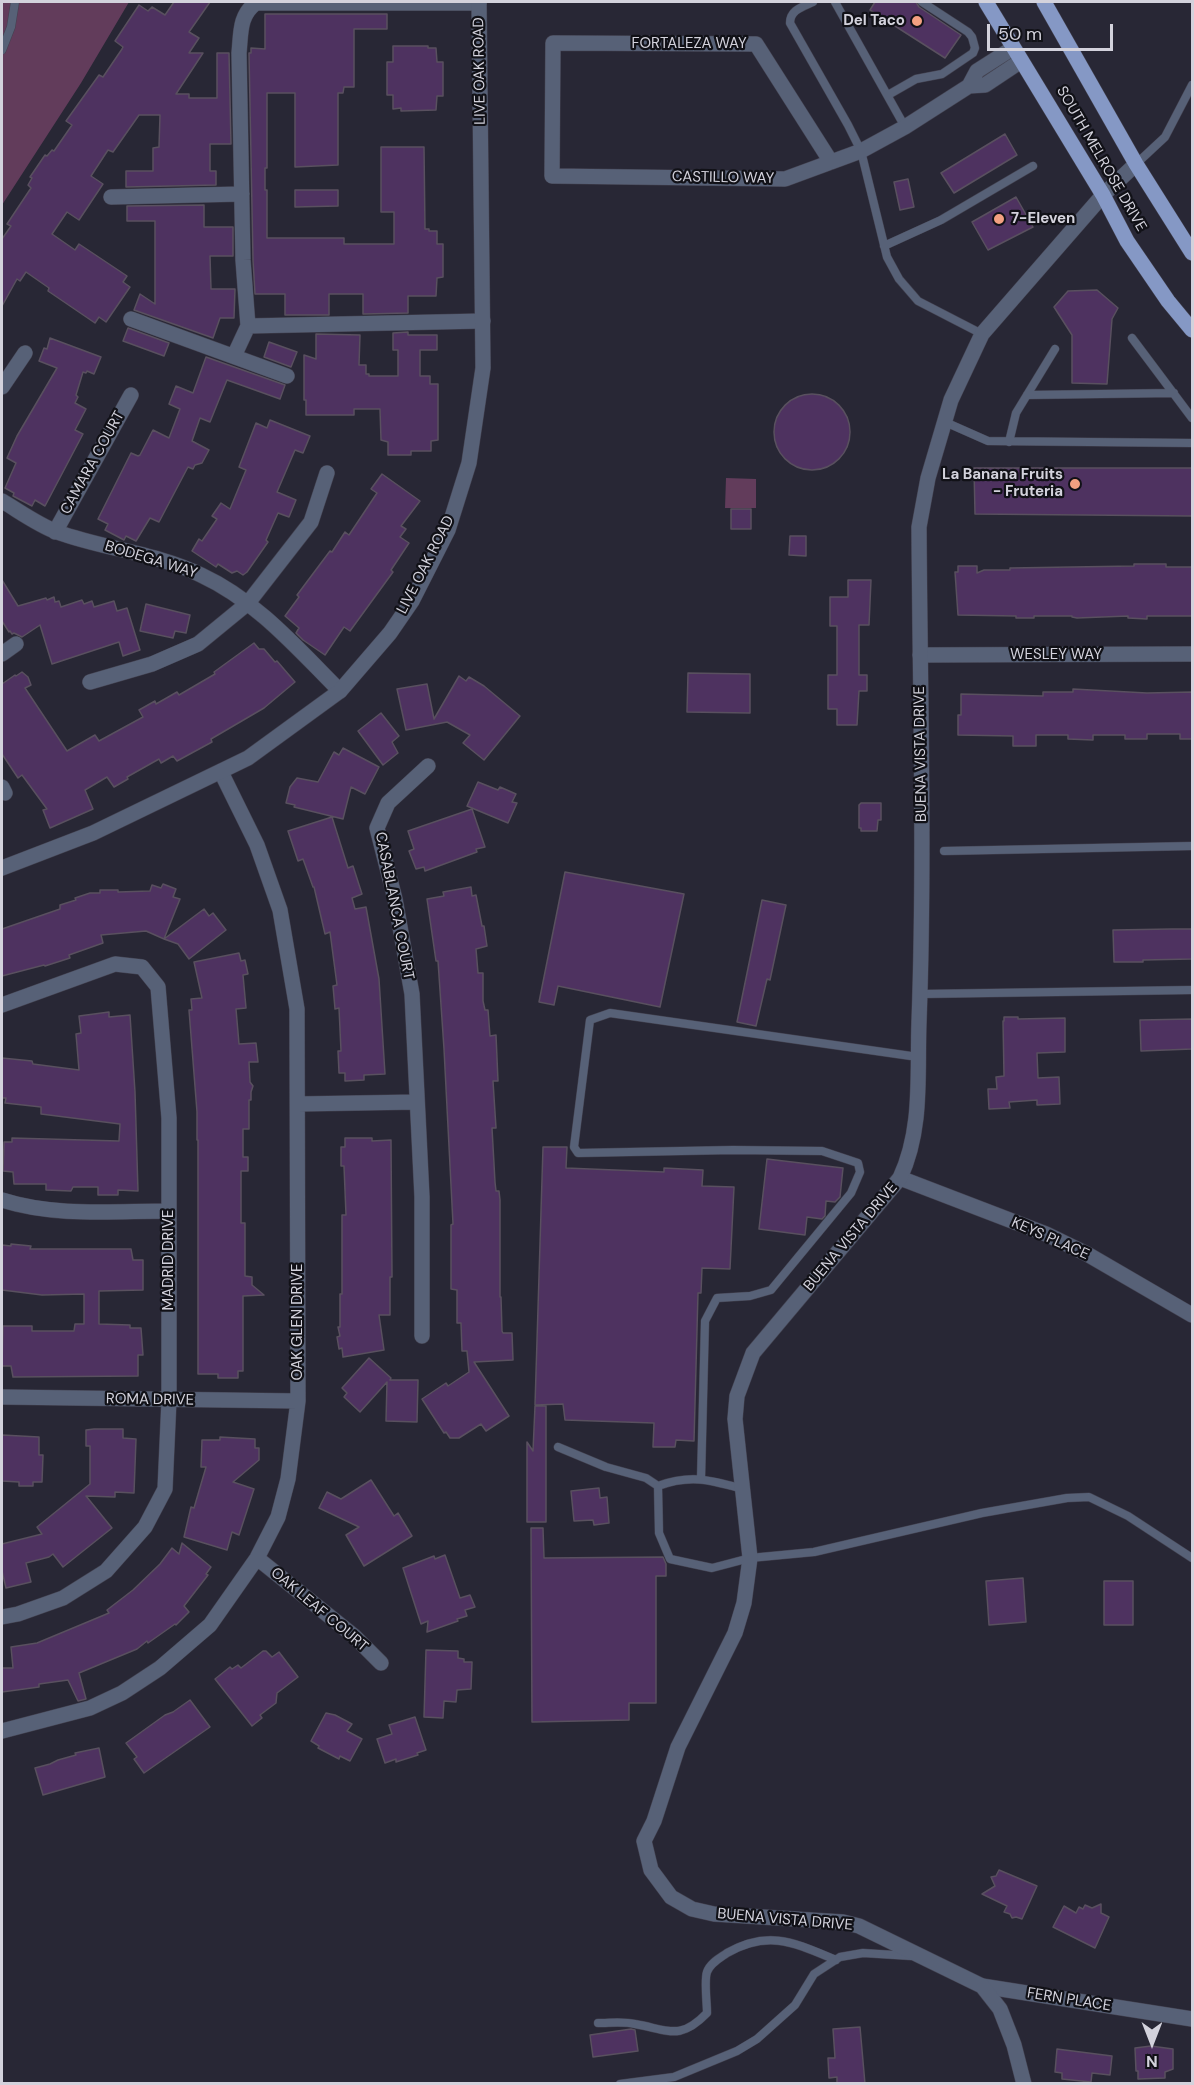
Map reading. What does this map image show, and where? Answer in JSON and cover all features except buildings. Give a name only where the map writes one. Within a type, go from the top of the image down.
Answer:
[{"type":"main road","name":"SOUTH MELROSE DRIVE","points":[[986,2],[1103,195],[1127,241],[1168,302],[1192,330]]},
{"type":"main road","name":"SOUTH MELROSE DRIVE","points":[[1044,2],[1137,164],[1192,253]]},
{"type":"street","points":[[234,356],[248,326],[243,260],[240,53],[242,20],[248,9],[256,3],[479,2]]},
{"type":"street","name":"LIVE OAK ROAD","points":[[2,868],[93,833],[248,758],[340,691],[390,633],[412,601],[448,530],[469,463],[483,368],[479,2]]},
{"type":"street","name":"FORTALEZA WAY","points":[[551,113],[553,43],[756,44],[831,162]]},
{"type":"street","name":"CASTILLO WAY","points":[[551,113],[552,176],[785,179],[861,151],[905,127],[969,86],[977,71],[1017,54]]},
{"type":"street","name":"BUENA VISTA DRIVE","points":[[1024,2084],[1014,2045],[1000,2009],[982,1986],[860,1926],[843,1922],[714,1914],[692,1909],[671,1897],[651,1869],[644,1841],[654,1821],[678,1747],[735,1633],[744,1603],[750,1558],[735,1419],[737,1396],[753,1353],[900,1178],[913,1147],[917,1120],[921,994],[919,527],[928,478],[951,400],[982,334],[1103,195],[1137,164]]},
{"type":"street","points":[[111,197],[242,194]]},
{"type":"street","points":[[130,319],[287,376]]},
{"type":"street","points":[[248,326],[483,321]]},
{"type":"street","points":[[2,387],[25,353]]},
{"type":"street","name":"CAMARA COURT","points":[[55,532],[131,395]]},
{"type":"street","points":[[90,682],[153,664],[198,644],[248,603],[311,522],[327,473]]},
{"type":"street","name":"BODEGA WAY","points":[[2,501],[55,532],[180,566],[203,576],[248,603],[271,622],[340,691]]},
{"type":"street","points":[[2,654],[16,644]]},
{"type":"street","name":"WESLEY WAY","points":[[920,656],[1192,654]]},
{"type":"street","name":"CASABLANCA COURT","points":[[422,1336],[422,1197],[412,994],[395,898],[377,828],[388,803],[428,766]]},
{"type":"street","name":"OAK GLEN DRIVE","points":[[2,1731],[90,1708],[122,1693],[160,1668],[210,1624],[257,1558],[278,1517],[288,1479],[298,1401],[297,1009],[280,910],[257,845],[221,772]]},
{"type":"street","name":"MADRID DRIVE","points":[[2,1005],[115,964],[142,967],[158,987],[169,1118],[169,1400],[165,1489],[145,1527],[106,1571],[63,1598],[18,1614],[2,1617]]},
{"type":"street","points":[[298,1104],[417,1102]]},
{"type":"street","name":"KEYS PLACE","points":[[900,1178],[1046,1234],[1088,1254],[1192,1316]]},
{"type":"street","points":[[2,1200],[52,1211],[169,1211]]},
{"type":"street","name":"ROMA DRIVE","points":[[2,1397],[298,1401]]},
{"type":"street","name":"OAK LEAF COURT","points":[[257,1558],[354,1636],[381,1663]]},
{"type":"street","name":"FERN PLACE","points":[[982,1986],[1192,2019]]},
{"type":"lane","points":[[2,50],[15,2]]},
{"type":"lane","points":[[813,2],[794,12],[790,17],[790,23],[861,151],[887,257],[899,279],[918,301],[982,334]]},
{"type":"lane","points":[[835,2],[905,127]]},
{"type":"lane","points":[[888,95],[916,79],[942,74],[973,53],[975,48],[968,32],[922,2]]},
{"type":"lane","points":[[1137,164],[1165,137],[1192,85]]},
{"type":"lane","points":[[884,246],[941,220],[1032,166]]},
{"type":"lane","points":[[1132,338],[1192,418]]},
{"type":"lane","points":[[1009,442],[1016,413],[1055,349]]},
{"type":"lane","points":[[1027,395],[1174,393]]},
{"type":"lane","points":[[945,422],[988,441],[1192,443]]},
{"type":"lane","points":[[944,851],[1192,846]]},
{"type":"lane","points":[[921,994],[1192,990]]},
{"type":"lane","points":[[701,1479],[705,1322],[717,1298],[750,1296],[771,1290],[851,1192],[860,1172],[858,1163],[822,1151],[578,1153],[574,1147],[590,1020],[610,1013],[918,1057]]},
{"type":"lane","points":[[558,1447],[606,1467],[646,1478],[658,1486]]},
{"type":"lane","points":[[658,1486],[672,1481],[701,1479],[742,1489]]},
{"type":"lane","points":[[658,1486],[659,1533],[670,1560],[712,1568],[750,1558],[814,1552],[982,1513],[1067,1498],[1089,1497],[1128,1516],[1192,1558]]},
{"type":"lane","points":[[598,2023],[632,2023],[679,2032],[695,2026],[707,2013],[707,1972],[715,1961],[735,1948],[754,1941],[783,1940],[836,1960]]},
{"type":"lane","points":[[620,2084],[674,2077],[737,2051],[757,2039],[795,2005],[814,1974],[840,1957],[863,1953],[919,1956]]},
{"type":"shaded area","points":[[2,2],[129,2],[81,83],[2,205]]},
{"type":"shaded area","points":[[726,478],[756,479],[756,508],[725,508]]},
{"type":"place","name":"Del Taco","points":[[917,21]]},
{"type":"place","name":"7-Eleven","points":[[999,219]]},
{"type":"place","name":"La Banana Fruits - Fruteria","points":[[1075,484]]}]
